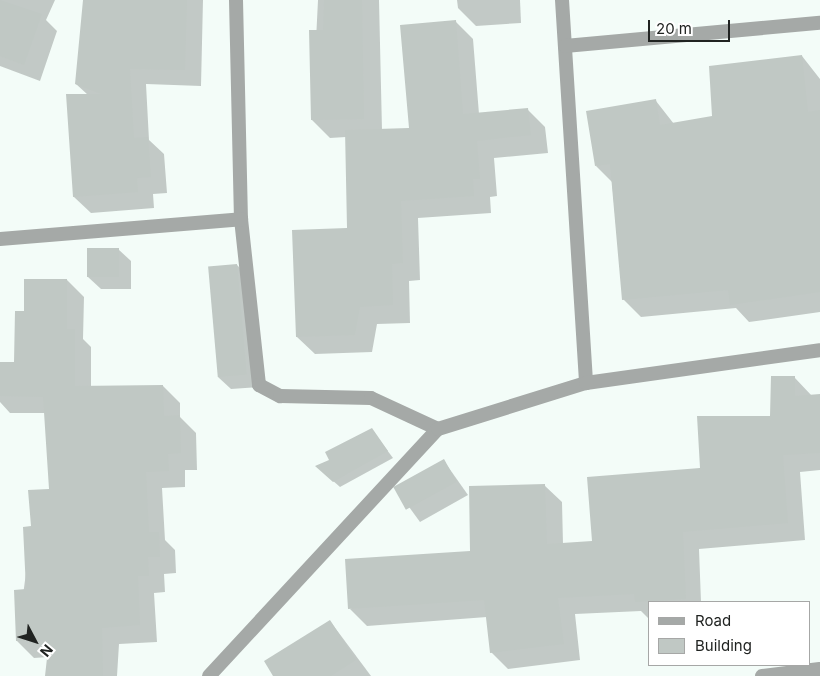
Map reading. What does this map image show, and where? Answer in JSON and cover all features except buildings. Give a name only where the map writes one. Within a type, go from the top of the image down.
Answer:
[{"type":"street","points":[[236,0],[241,219],[259,385],[280,396],[371,398],[438,429]]},
{"type":"street","points":[[562,0],[586,383]]},
{"type":"street","points":[[565,46],[820,23]]},
{"type":"street","points":[[0,239],[241,219]]},
{"type":"street","points":[[209,676],[438,429],[586,383],[820,350]]},
{"type":"street","points":[[762,676],[820,669]]}]
